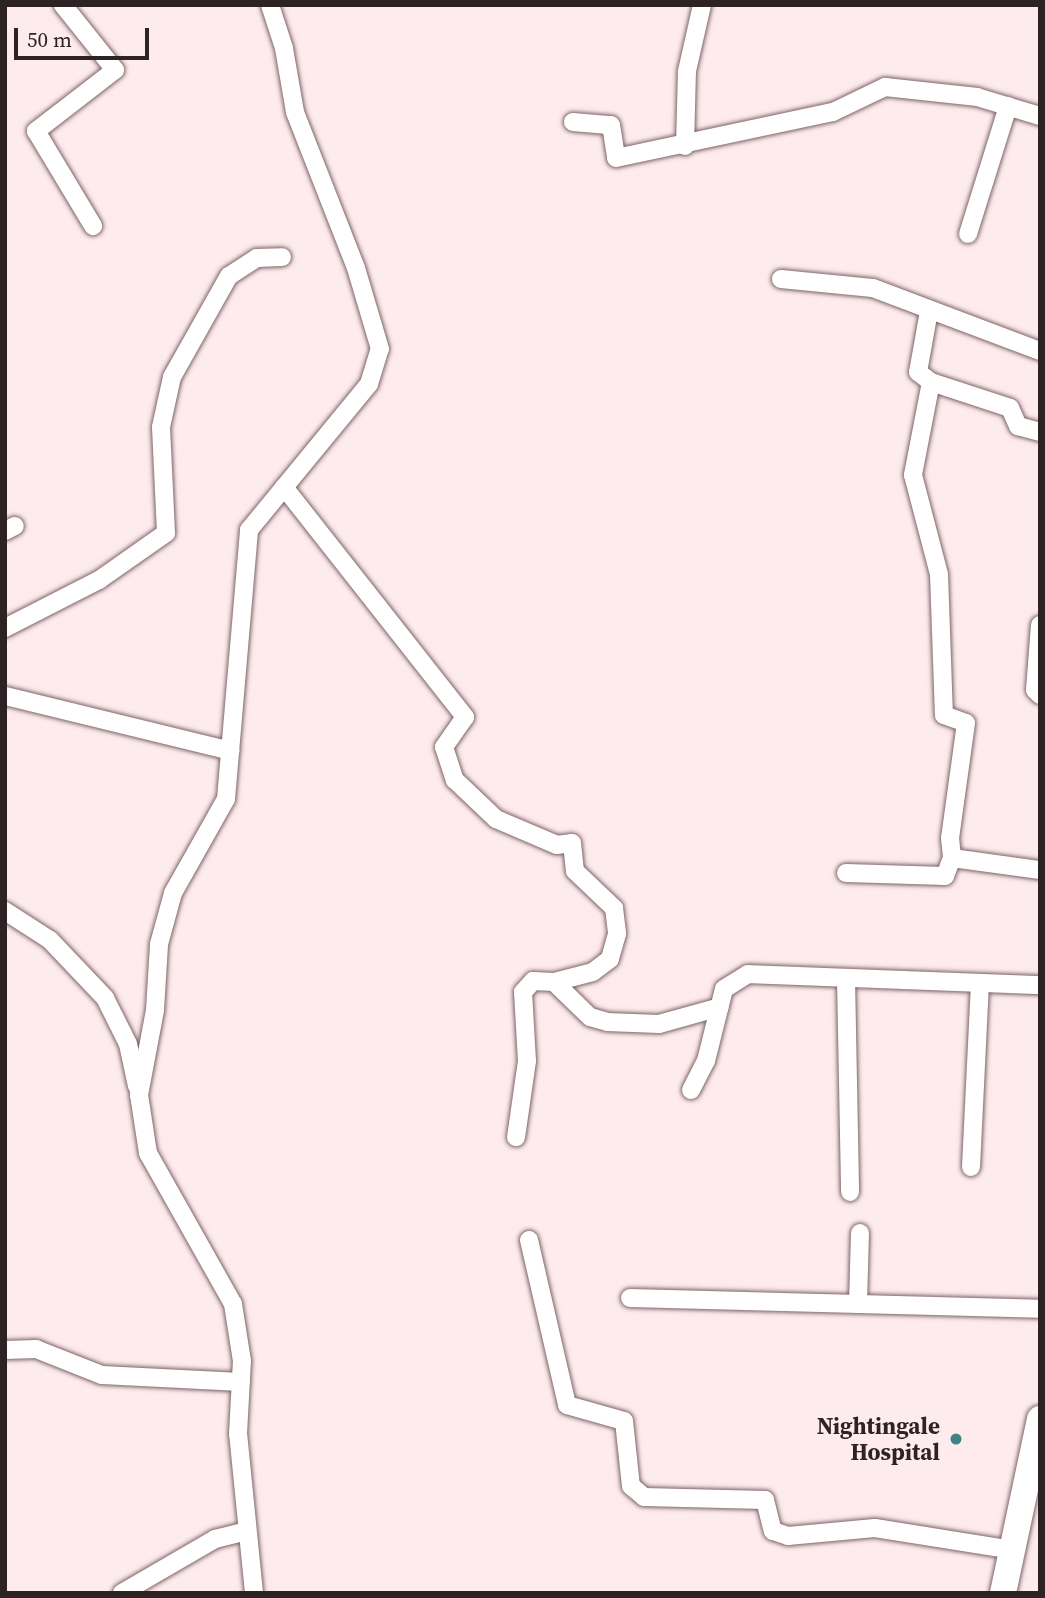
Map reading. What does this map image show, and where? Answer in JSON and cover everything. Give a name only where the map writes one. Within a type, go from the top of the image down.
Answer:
[{"type":"street","points":[[63,5],[115,71],[36,131],[93,226]]},
{"type":"street","points":[[139,1095],[155,1010],[159,944],[173,893],[226,799],[249,530],[369,384],[380,349],[356,268],[295,112],[284,48],[270,5]]},
{"type":"street","points":[[685,146],[687,71],[702,5]]},
{"type":"street","points":[[573,122],[611,125],[616,158],[685,146],[833,112],[885,87],[977,97],[1040,116]]},
{"type":"street","points":[[968,234],[1008,106]]},
{"type":"street","points":[[5,628],[99,580],[166,533],[161,427],[172,377],[229,276],[257,258],[282,257]]},
{"type":"street","points":[[781,279],[873,288],[1040,351]]},
{"type":"street","points":[[929,311],[918,372],[931,382],[1010,408],[1018,426],[1040,432]]},
{"type":"street","points":[[846,873],[945,876],[952,858],[950,838],[967,723],[944,715],[939,574],[913,475],[931,382]]},
{"type":"street","points":[[284,487],[465,717],[444,747],[456,780],[496,819],[557,845],[572,843],[575,871],[614,908],[617,934],[610,959],[593,972],[554,982],[533,981],[523,992],[527,1061],[516,1137]]},
{"type":"street","points":[[1040,625],[1035,690],[1040,695]]},
{"type":"street","points":[[5,696],[230,751]]},
{"type":"street","points":[[952,858],[1040,870]]},
{"type":"street","points":[[5,911],[50,940],[105,998],[128,1044],[149,1153],[233,1304],[241,1382],[238,1434],[254,1593]]},
{"type":"street","points":[[691,1090],[706,1061],[724,989],[747,974],[1040,985]]},
{"type":"street","points":[[846,978],[850,1192]]},
{"type":"street","points":[[554,982],[590,1017],[607,1021],[659,1024],[720,1007]]},
{"type":"street","points":[[971,1167],[980,983]]},
{"type":"street","points":[[858,1304],[860,1233]]},
{"type":"street","points":[[529,1240],[567,1405],[624,1421],[631,1486],[644,1497],[765,1500],[773,1531],[788,1535],[875,1528],[1012,1550]]},
{"type":"street","points":[[630,1297],[1040,1309]]},
{"type":"street","points":[[5,1350],[36,1349],[102,1376],[241,1382]]},
{"type":"street","points":[[1003,1593],[1040,1419]]},
{"type":"street","points":[[122,1593],[215,1539],[247,1531]]},
{"type":"place","name":"Nightingale Hospital","points":[[956,1439]]}]
